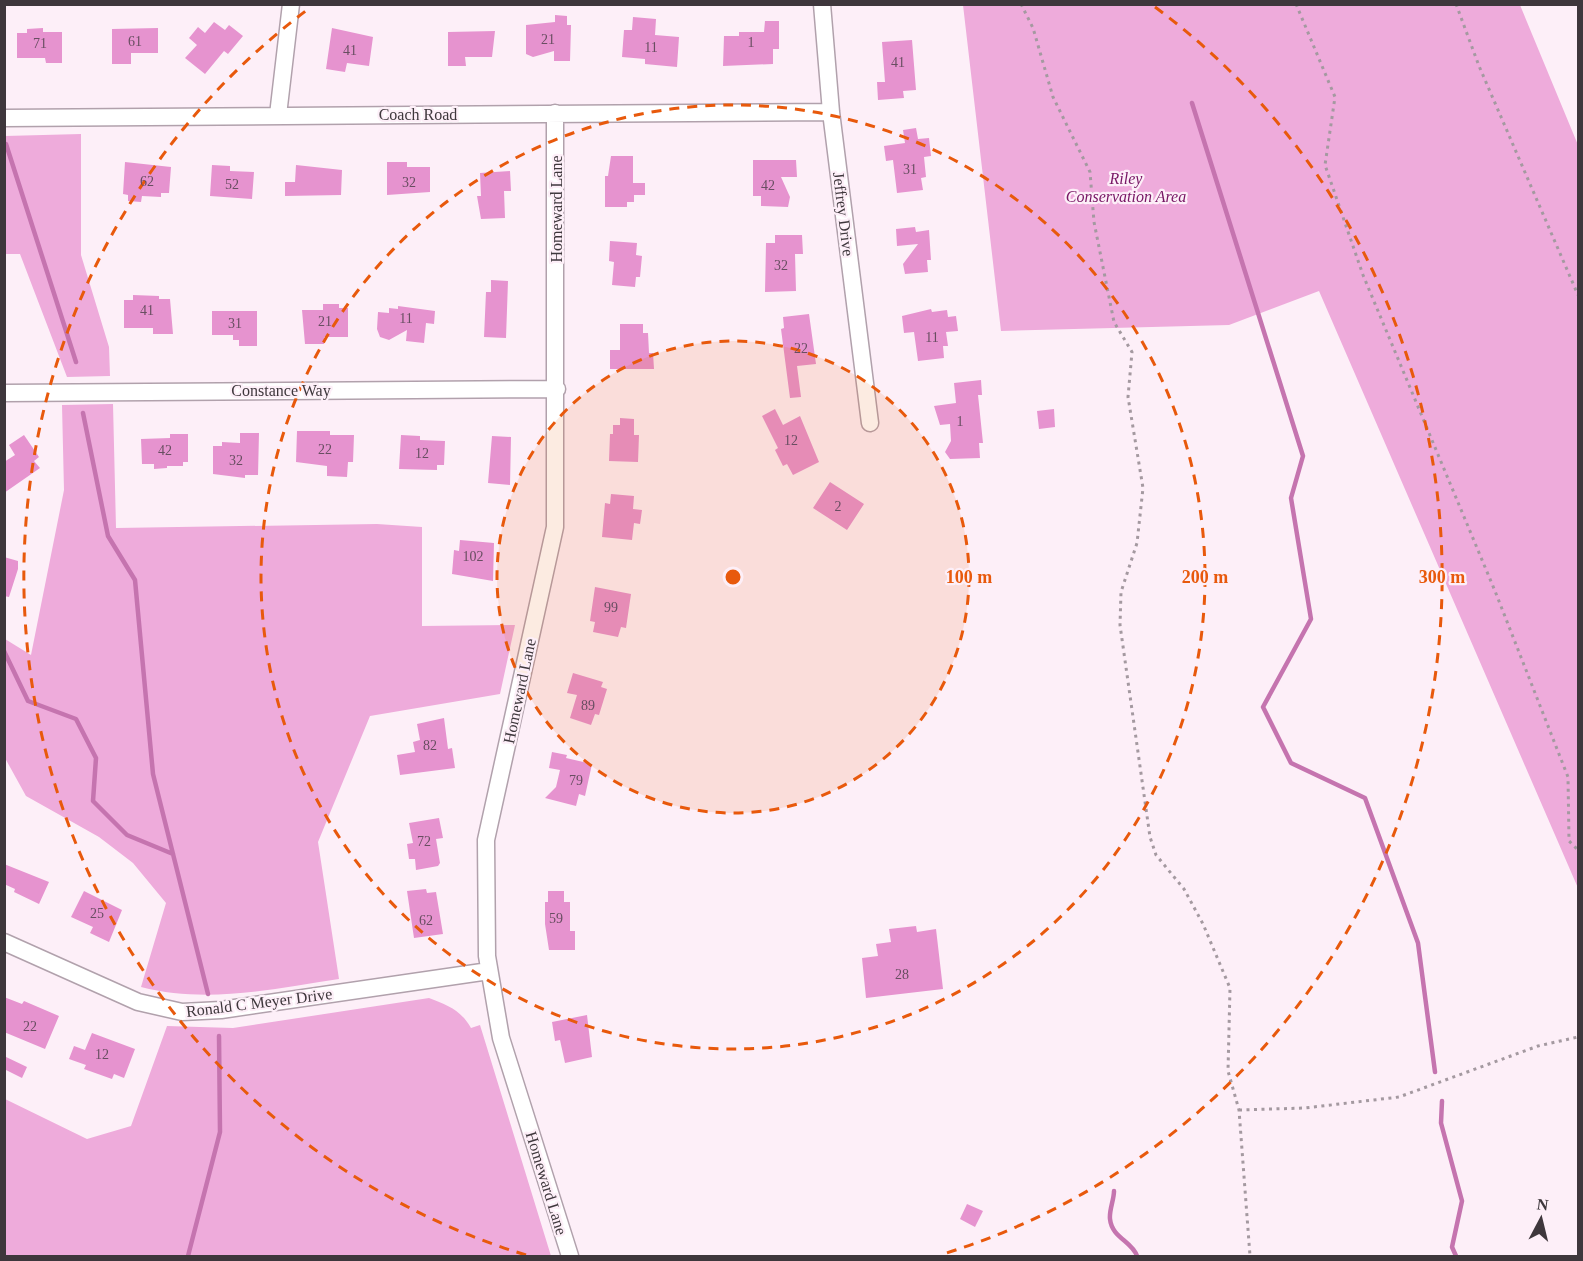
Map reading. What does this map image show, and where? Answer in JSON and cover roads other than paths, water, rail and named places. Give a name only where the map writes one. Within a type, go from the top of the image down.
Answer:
[{"type":"street","points":[[278,115],[291,4]]},
{"type":"street","name":"Jeffrey Drive","points":[[822,4],[831,112],[870,423]]},
{"type":"street","name":"Coach Road","points":[[4,118],[831,112]]},
{"type":"street","name":"Homeward Lane","points":[[555,113],[557,389],[555,527],[486,840],[487,956],[501,1038],[570,1257]]},
{"type":"street","name":"Constance Way","points":[[4,393],[557,389]]},
{"type":"street","name":"Ronald C Meyer Drive","points":[[4,942],[138,1002],[182,1012],[221,1010],[489,970]]},
{"type":"waterway","points":[[1192,103],[1303,456],[1291,498],[1311,619],[1263,707],[1291,763],[1365,798],[1418,943],[1435,1072]]},
{"type":"waterway","points":[[6,144],[76,362]]},
{"type":"waterway","points":[[83,413],[108,536],[135,580],[153,774],[208,994]]},
{"type":"waterway","points":[[4,651],[28,701],[76,719],[96,758],[93,801],[127,835],[173,854]]},
{"type":"waterway","points":[[188,1256],[220,1132],[219,1036]]},
{"type":"waterway","points":[[1442,1101],[1441,1123],[1462,1201],[1452,1247],[1456,1256]]},
{"type":"waterway","points":[[1114,1191],[1110,1216],[1114,1231],[1137,1256]]},
{"type":"park label","name":"Riley Conservation Area","points":[[1126,187]]}]
